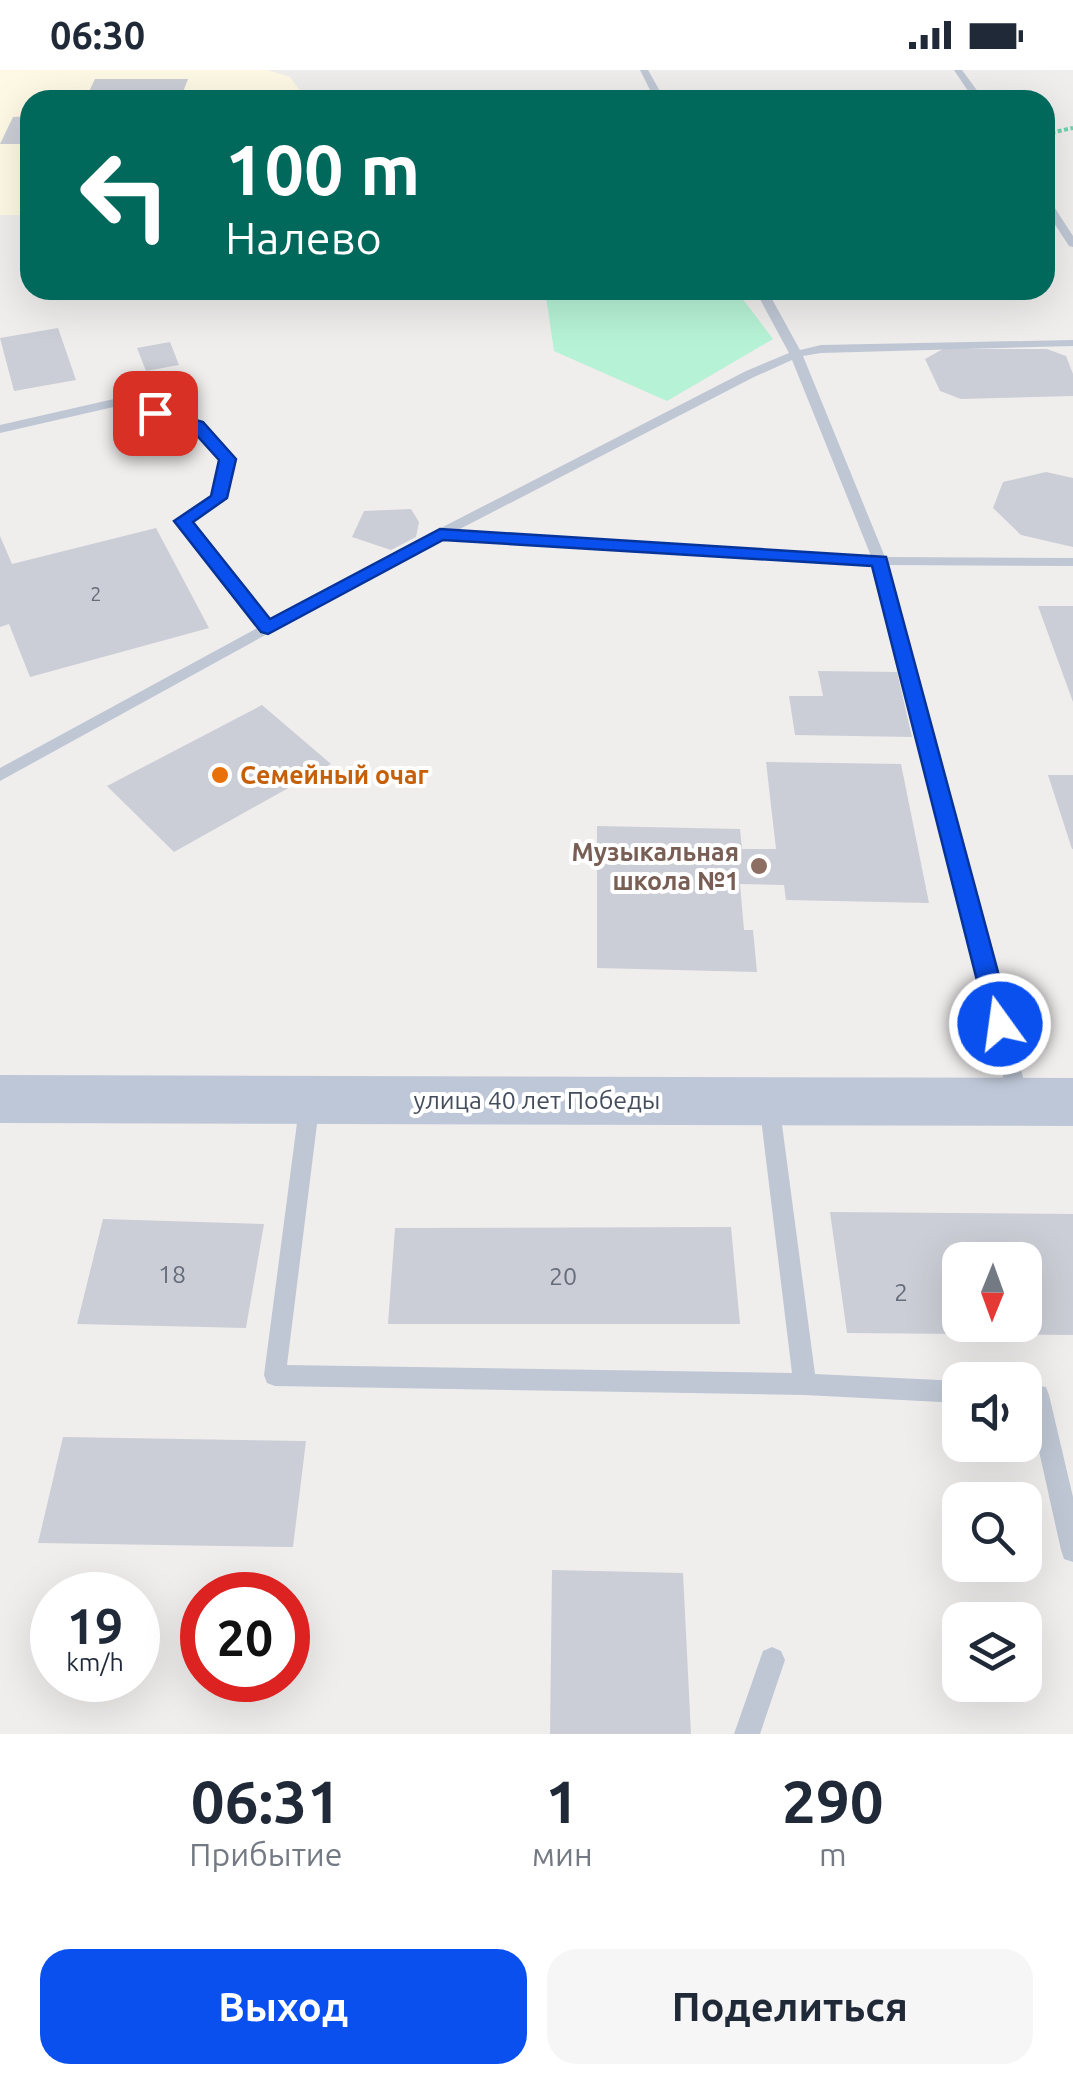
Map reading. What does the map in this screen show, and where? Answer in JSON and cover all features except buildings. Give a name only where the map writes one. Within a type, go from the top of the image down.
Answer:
[{"type":"main road","name":"улица 40 лет Победы","points":[[0,1099],[1046,1102]]},
{"type":"lane","points":[[1055,216],[1073,244]]},
{"type":"lane","points":[[766,300],[796,354],[880,561],[1046,1102]]},
{"type":"lane","points":[[0,775],[440,534],[796,354],[820,349],[1073,343]]},
{"type":"lane","points":[[0,428],[127,400]]},
{"type":"lane","points":[[155,413],[197,426],[228,459],[219,498],[183,521],[268,628]]},
{"type":"lane","points":[[440,534],[880,561],[1073,562]]},
{"type":"lane","points":[[310,1100],[276,1376],[805,1384],[942,1391]]},
{"type":"lane","points":[[768,1101],[805,1384]]},
{"type":"lane","points":[[1042,1413],[1073,1550]]},
{"type":"lane","points":[[747,1734],[772,1660]]},
{"type":"shaded area","points":[[0,70],[268,70],[290,77],[300,90],[20,90],[20,215],[0,215]]},
{"type":"green space","points":[[546,300],[744,300],[773,339],[667,401],[554,351]]},
{"type":"place","name":"Семейный очаг","points":[[220,775]]},
{"type":"place","name":"Музыкальная школа №1","points":[[759,866]]},
{"type":"route","points":[[155,413],[197,426],[228,459],[219,498],[183,521],[268,628],[440,534],[880,561],[1000,1024]]}]
